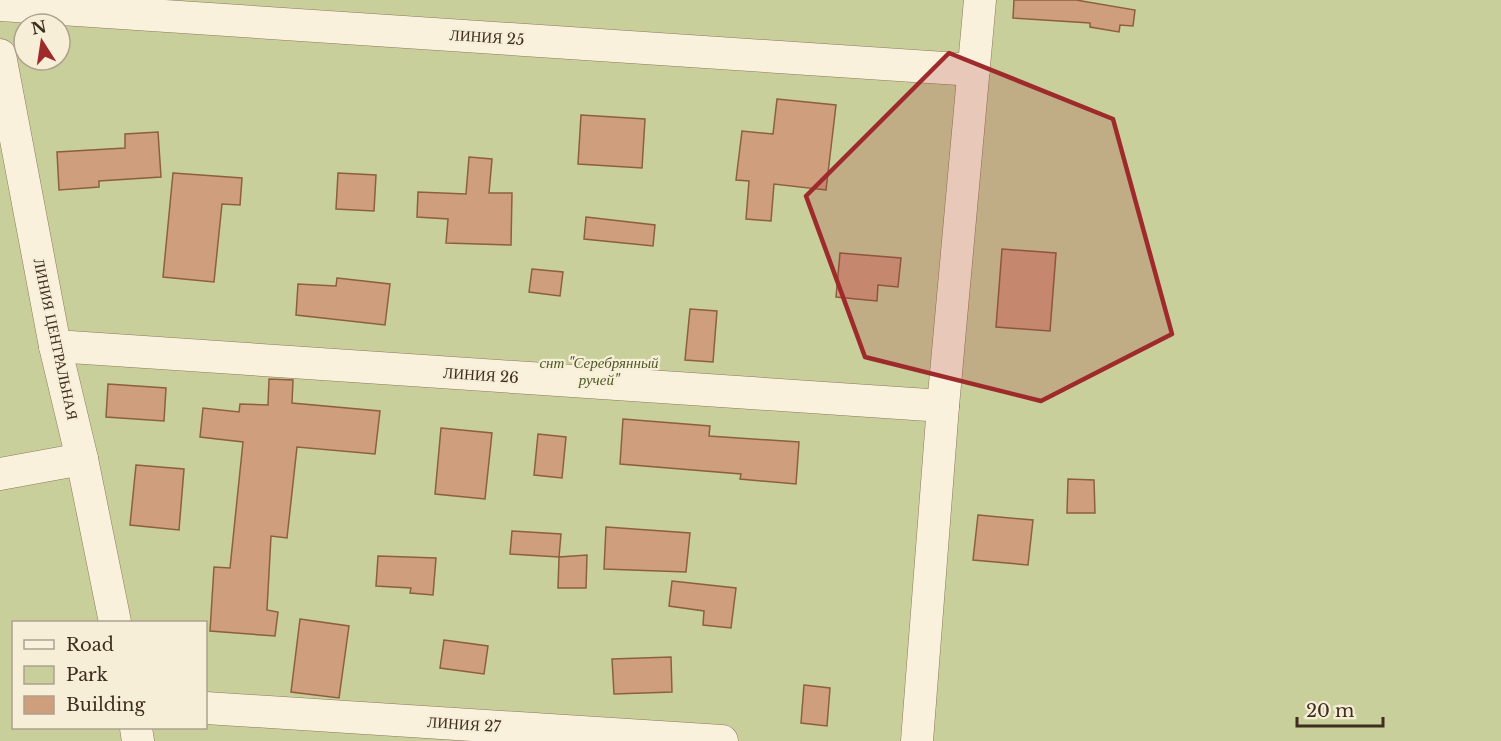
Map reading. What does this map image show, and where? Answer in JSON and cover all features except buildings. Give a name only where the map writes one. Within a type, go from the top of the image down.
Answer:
[{"type":"street","points":[[917,741],[943,406],[980,0]]},
{"type":"street","name":"ЛИНИЯ 25","points":[[0,5],[974,70]]},
{"type":"street","name":"ЛИНИЯ ЦЕНТРАЛЬНАЯ","points":[[0,55],[9,152],[82,459],[115,621]]},
{"type":"street","name":"ЛИНИЯ 26","points":[[55,346],[943,406]]},
{"type":"street","points":[[0,474],[82,459]]},
{"type":"street","name":"ЛИНИЯ 27","points":[[207,708],[722,741]]},
{"type":"highlighted area","points":[[949,53],[1113,119],[1172,334],[1041,401],[865,357],[806,196]]},
{"type":"green space","name":"снт \"Серебрянный ручей\"","points":[[0,0],[1501,0],[1501,741],[0,741]]}]
